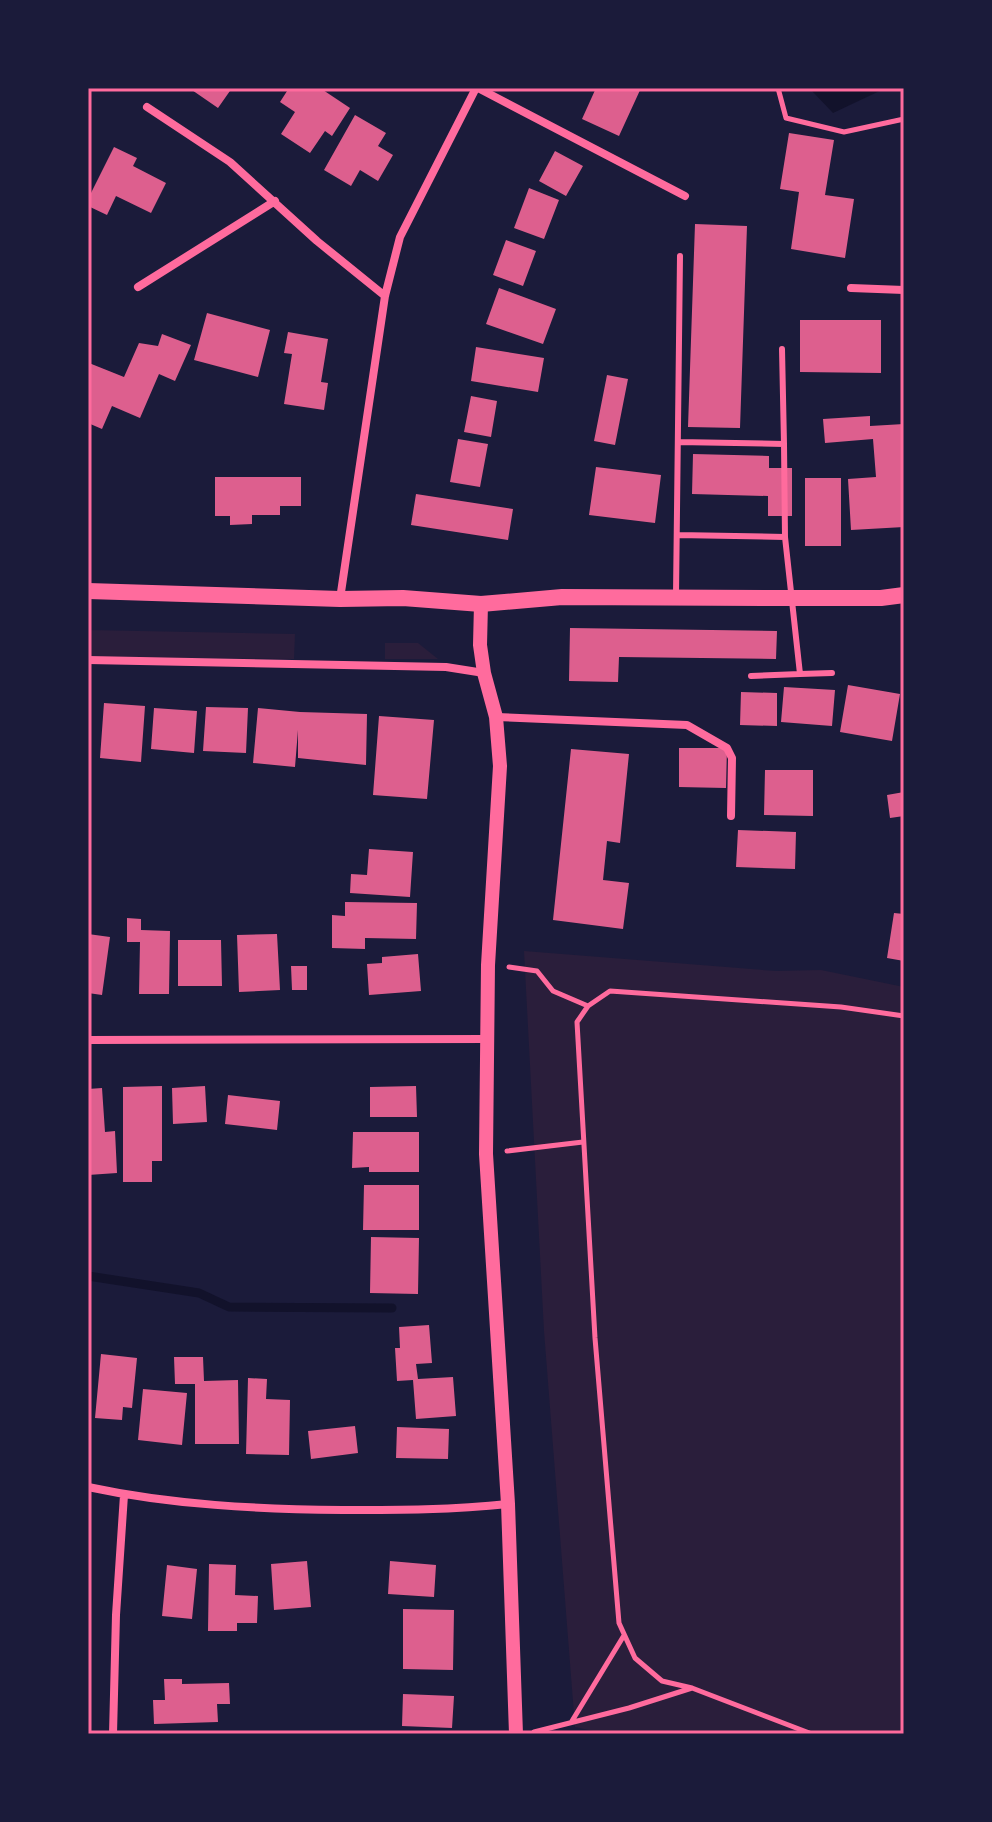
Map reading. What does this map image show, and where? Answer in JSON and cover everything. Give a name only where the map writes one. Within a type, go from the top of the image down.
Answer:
[{"type":"main road","points":[[88,591],[403,598],[481,604],[562,597],[881,598],[904,595]]},
{"type":"street","points":[[340,599],[385,296],[400,237],[477,88],[685,196]]},
{"type":"street","points":[[147,107],[230,162],[317,241],[385,296]]},
{"type":"street","points":[[138,287],[275,201]]},
{"type":"street","points":[[851,288],[904,290]]},
{"type":"street","points":[[481,604],[480,645],[496,717],[500,766],[488,965],[486,1154],[508,1504],[516,1734]]},
{"type":"street","points":[[88,660],[446,667],[484,673]]},
{"type":"street","points":[[496,717],[687,725],[727,748],[732,758],[731,816]]},
{"type":"street","points":[[88,1040],[487,1039]]},
{"type":"street","points":[[88,1487],[124,1495],[221,1507],[426,1510],[508,1504]]},
{"type":"street","points":[[113,1734],[116,1615],[124,1495]]},
{"type":"lane","points":[[676,599],[680,256]]},
{"type":"lane","points":[[782,349],[785,537],[800,674]]},
{"type":"lane","points":[[678,442],[784,444]]},
{"type":"lane","points":[[677,535],[785,537]]},
{"type":"lane","points":[[751,676],[832,673]]},
{"type":"path","points":[[778,88],[786,118],[844,132],[904,119]]},
{"type":"path","points":[[488,965],[537,971],[553,991],[588,1006]]},
{"type":"path","points":[[812,1734],[692,1688],[662,1681],[635,1658],[619,1623],[595,1338],[577,1022],[588,1006],[610,991],[841,1007],[904,1016]]},
{"type":"path","points":[[486,1154],[583,1142]]},
{"type":"path","points":[[571,1722],[624,1636]]},
{"type":"path","points":[[529,1734],[692,1688]]},
{"type":"shaded area","points":[[811,88],[886,88],[833,113]]},
{"type":"shaded area","points":[[88,630],[295,634],[294,659],[88,657]]},
{"type":"shaded area","points":[[385,643],[418,643],[438,659],[385,659]]},
{"type":"shaded area","points":[[524,951],[776,971],[821,970],[904,987],[904,1734],[606,1734],[575,1727],[544,1331]]},
{"type":"building","points":[[189,88],[232,88],[218,108]]},
{"type":"building","points":[[289,88],[320,88],[350,108],[332,136],[325,131],[310,153],[281,134],[295,112],[280,102]]},
{"type":"building","points":[[596,88],[641,88],[619,136],[582,119]]},
{"type":"building","points":[[355,115],[386,133],[378,146],[393,155],[378,181],[360,170],[351,186],[324,170]]},
{"type":"building","points":[[789,133],[834,140],[825,195],[854,199],[845,258],[791,249],[799,192],[780,189]]},
{"type":"building","points":[[114,147],[137,158],[133,166],[166,183],[151,213],[116,196],[107,215],[88,206],[88,199]]},
{"type":"building","points":[[555,151],[583,166],[566,196],[539,181]]},
{"type":"building","points":[[529,188],[559,200],[544,239],[514,228]]},
{"type":"building","points":[[695,224],[747,226],[740,428],[688,427]]},
{"type":"building","points":[[506,240],[536,251],[523,286],[493,275]]},
{"type":"building","points":[[499,288],[556,309],[543,344],[486,324]]},
{"type":"building","points":[[207,313],[270,330],[258,377],[194,360]]},
{"type":"building","points":[[800,320],[881,320],[881,373],[800,372]]},
{"type":"building","points":[[288,332],[328,339],[321,382],[328,383],[324,410],[284,404],[292,354],[284,353]]},
{"type":"building","points":[[162,334],[191,345],[175,381],[159,374],[140,418],[112,406],[102,429],[88,423],[89,363],[124,377],[139,343],[158,346]]},
{"type":"building","points":[[476,347],[544,358],[538,392],[471,381]]},
{"type":"building","points":[[607,375],[628,379],[615,445],[594,441]]},
{"type":"building","points":[[471,396],[497,401],[491,437],[464,432]]},
{"type":"building","points":[[870,416],[870,426],[904,424],[904,527],[851,530],[848,479],[876,477],[873,439],[825,443],[823,419]]},
{"type":"building","points":[[458,439],[488,444],[480,487],[450,482]]},
{"type":"building","points":[[693,454],[769,456],[769,468],[792,468],[792,516],[768,516],[768,496],[692,494]]},
{"type":"building","points":[[596,467],[661,475],[655,523],[589,515]]},
{"type":"building","points":[[215,477],[301,477],[301,506],[280,506],[280,515],[252,515],[252,524],[230,525],[230,516],[215,516]]},
{"type":"building","points":[[805,478],[841,478],[841,546],[805,546]]},
{"type":"building","points":[[416,494],[513,509],[508,540],[411,525]]},
{"type":"building","points":[[570,628],[777,631],[776,659],[619,657],[618,682],[569,681]]},
{"type":"building","points":[[848,685],[900,694],[892,741],[840,732]]},
{"type":"building","points":[[784,687],[835,690],[832,726],[781,722]]},
{"type":"building","points":[[741,692],[777,693],[777,726],[740,725]]},
{"type":"building","points":[[104,703],[145,706],[141,762],[100,758]]},
{"type":"building","points":[[206,707],[248,708],[246,753],[203,751]]},
{"type":"building","points":[[154,708],[197,711],[194,753],[151,749]]},
{"type":"building","points":[[258,708],[367,714],[366,765],[298,758],[298,730],[295,767],[253,763]]},
{"type":"building","points":[[379,716],[434,720],[427,799],[373,795]]},
{"type":"building","points":[[679,748],[727,748],[726,788],[679,787]]},
{"type":"building","points":[[571,749],[629,754],[620,843],[607,841],[603,880],[629,883],[623,929],[553,920]]},
{"type":"building","points":[[765,770],[813,770],[813,816],[764,815]]},
{"type":"building","points":[[904,792],[904,816],[890,818],[887,795]]},
{"type":"building","points":[[738,830],[796,832],[795,869],[736,867]]},
{"type":"building","points":[[369,849],[413,852],[410,897],[350,893],[351,874],[367,875]]},
{"type":"building","points":[[345,902],[417,903],[416,939],[365,938],[365,949],[332,948],[332,915],[345,916]]},
{"type":"building","points":[[894,913],[904,914],[904,961],[887,958]]},
{"type":"building","points":[[127,918],[141,919],[141,930],[170,931],[169,994],[139,994],[140,942],[127,942]]},
{"type":"building","points":[[88,934],[110,937],[102,995],[88,993]]},
{"type":"building","points":[[277,934],[280,990],[239,992],[237,935]]},
{"type":"building","points":[[178,940],[221,940],[222,986],[178,986]]},
{"type":"building","points":[[418,954],[421,991],[369,995],[367,964],[382,963],[382,957]]},
{"type":"building","points":[[291,966],[307,966],[307,990],[292,990]]},
{"type":"building","points":[[162,1086],[162,1161],[152,1161],[152,1182],[123,1182],[123,1087]]},
{"type":"building","points":[[205,1086],[207,1122],[173,1124],[172,1088]]},
{"type":"building","points":[[416,1086],[417,1117],[370,1117],[370,1087]]},
{"type":"building","points":[[102,1088],[105,1132],[115,1131],[117,1173],[88,1175],[88,1089]]},
{"type":"building","points":[[228,1095],[280,1101],[277,1130],[225,1124]]},
{"type":"building","points":[[353,1132],[419,1132],[419,1172],[369,1172],[369,1167],[352,1168]]},
{"type":"building","points":[[364,1185],[419,1185],[419,1230],[363,1230]]},
{"type":"building","points":[[371,1237],[419,1238],[418,1294],[370,1293]]},
{"type":"building","points":[[429,1325],[432,1363],[416,1364],[418,1379],[453,1377],[456,1416],[416,1419],[413,1380],[397,1381],[395,1348],[400,1348],[399,1327]]},
{"type":"building","points":[[101,1354],[137,1358],[132,1408],[123,1407],[122,1420],[95,1418]]},
{"type":"building","points":[[174,1357],[203,1357],[204,1381],[238,1380],[239,1444],[195,1444],[195,1384],[175,1384]]},
{"type":"building","points":[[248,1378],[267,1379],[266,1399],[290,1400],[289,1455],[246,1454]]},
{"type":"building","points":[[143,1389],[187,1393],[182,1445],[138,1440]]},
{"type":"building","points":[[355,1426],[358,1453],[311,1459],[308,1431]]},
{"type":"building","points":[[397,1427],[449,1429],[448,1459],[396,1458]]},
{"type":"building","points":[[307,1561],[311,1607],[274,1610],[271,1564]]},
{"type":"building","points":[[390,1561],[436,1565],[434,1597],[388,1594]]},
{"type":"building","points":[[209,1564],[236,1565],[235,1595],[258,1596],[257,1623],[237,1623],[237,1631],[208,1631]]},
{"type":"building","points":[[167,1565],[197,1569],[192,1619],[162,1616]]},
{"type":"building","points":[[403,1609],[454,1610],[453,1670],[403,1669]]},
{"type":"building","points":[[164,1679],[182,1679],[182,1684],[229,1683],[230,1704],[217,1704],[218,1722],[154,1724],[153,1700],[165,1700]]},
{"type":"building","points":[[403,1694],[454,1696],[452,1728],[402,1726]]},
{"type":"waterway","points":[[88,1276],[199,1293],[229,1307],[392,1308]]}]
